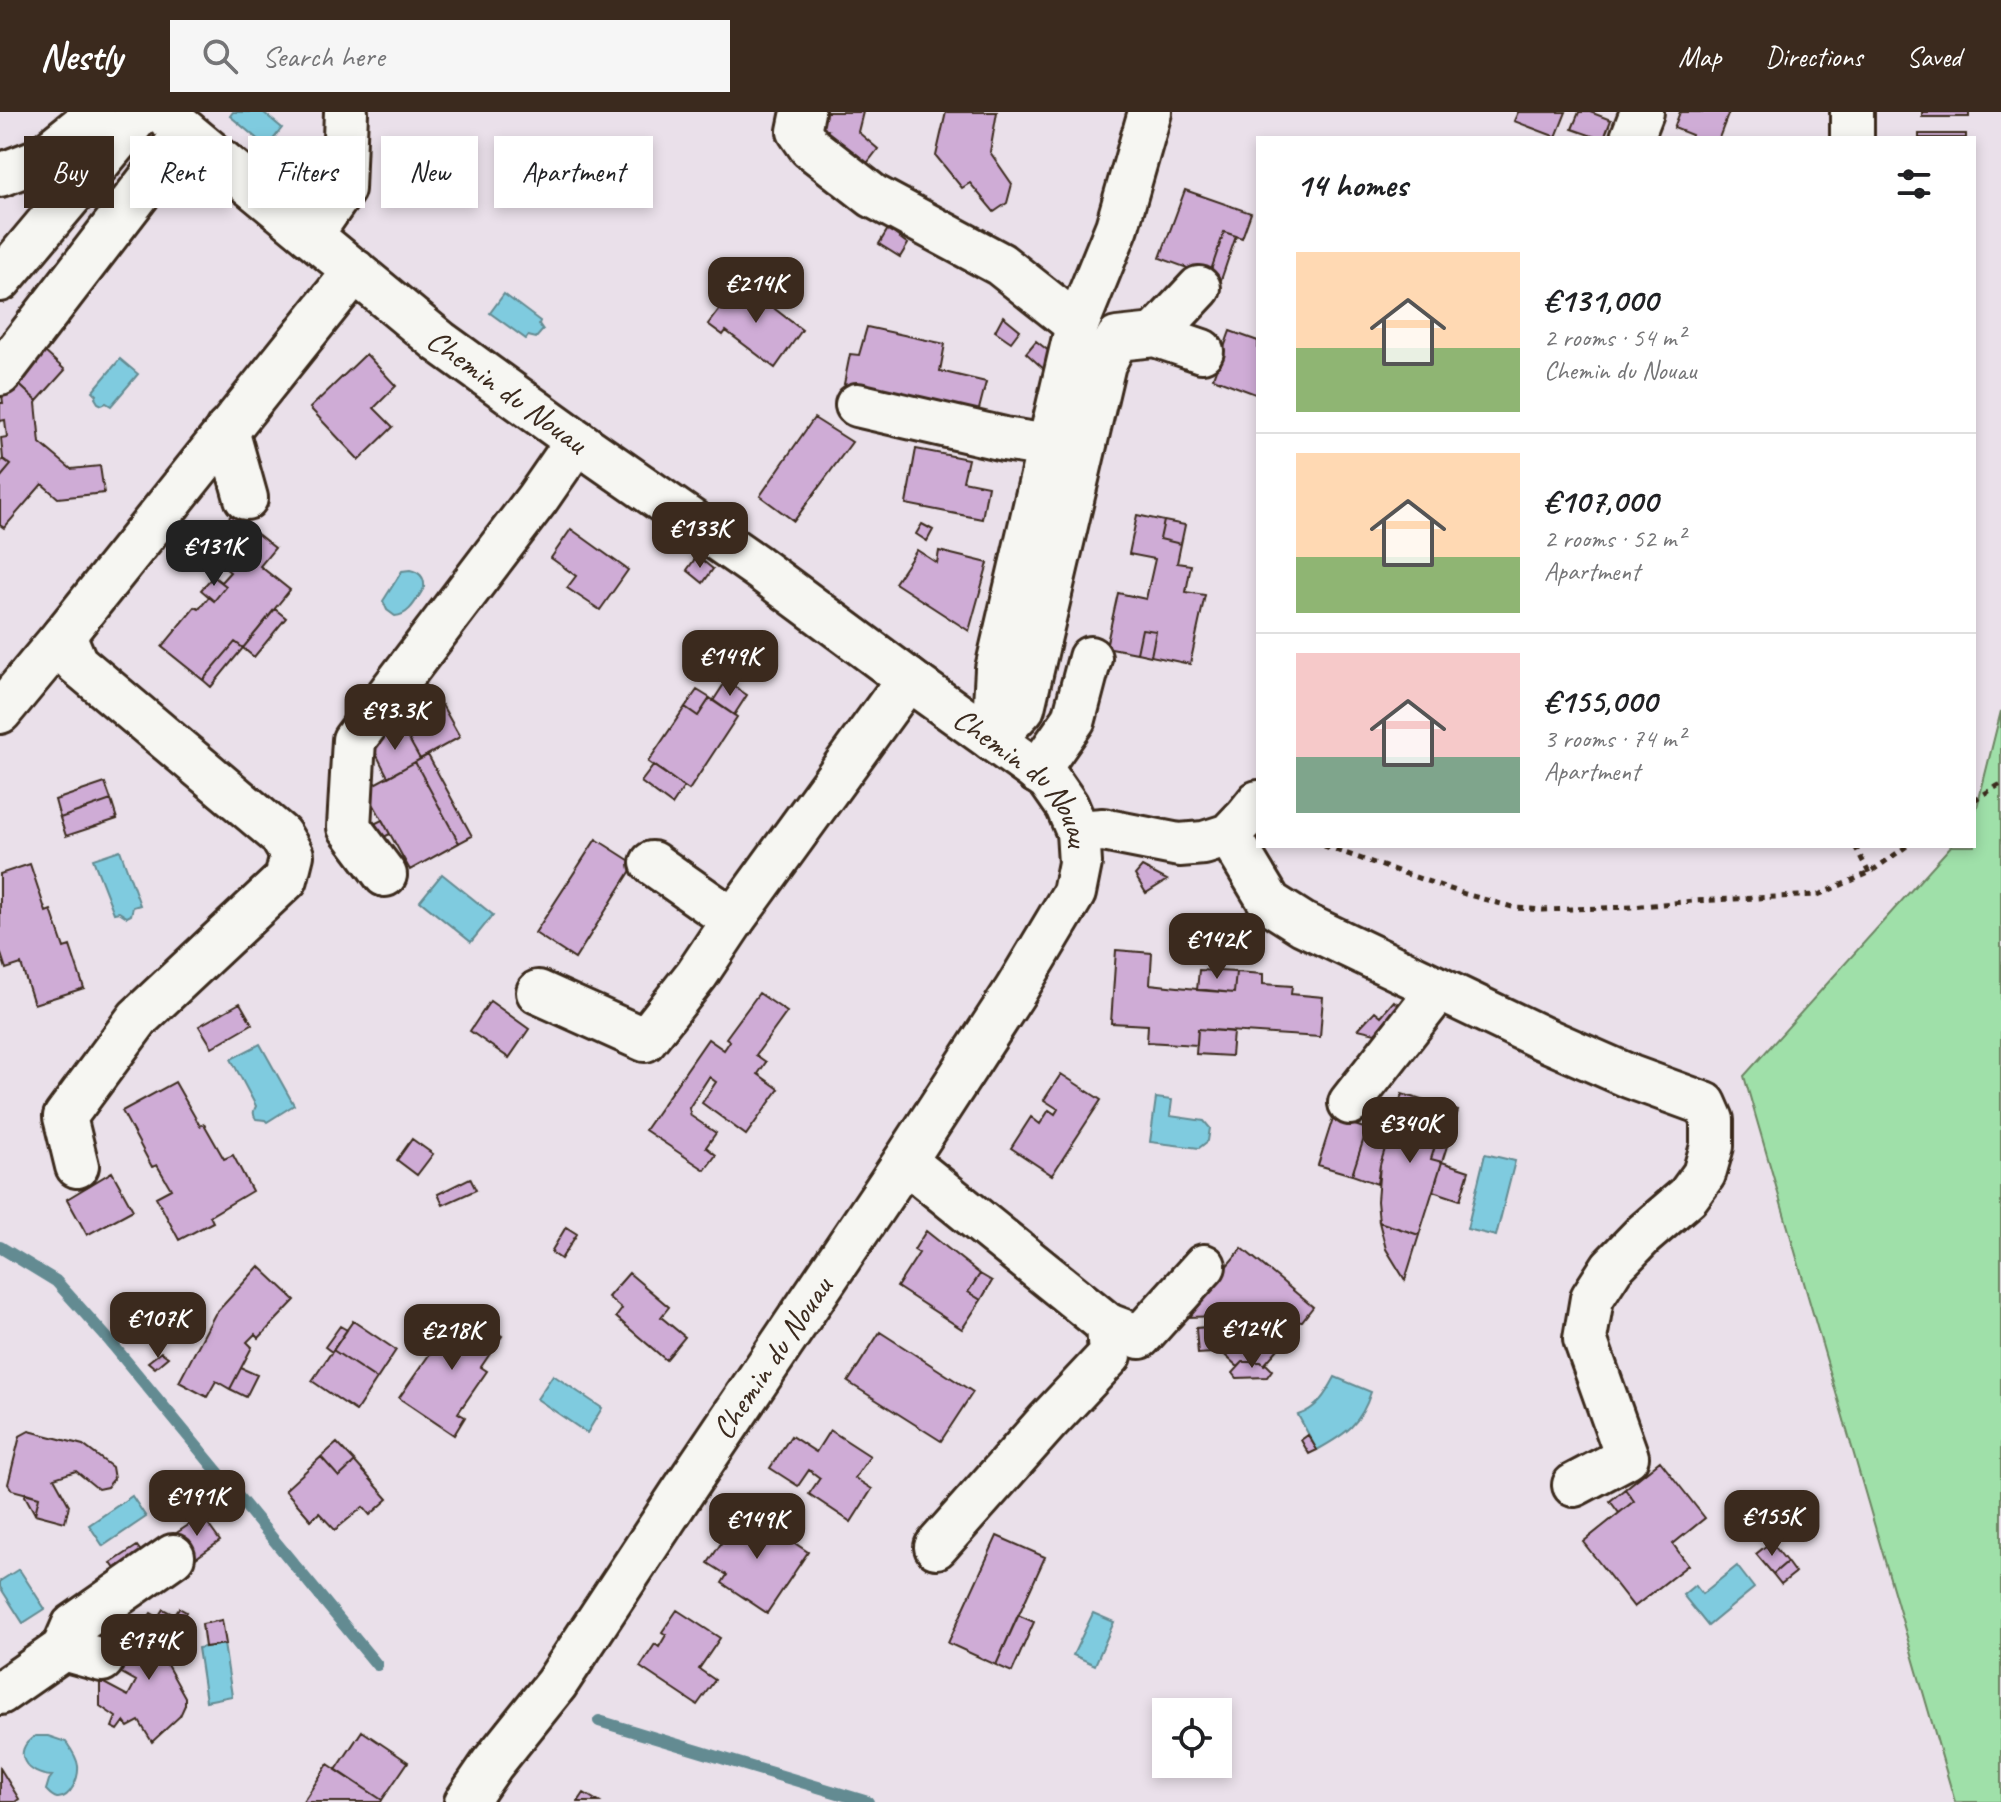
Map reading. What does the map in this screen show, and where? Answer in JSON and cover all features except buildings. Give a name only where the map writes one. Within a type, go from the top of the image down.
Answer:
[{"type":"street","points":[[0,175],[39,160],[85,123],[93,112]]},
{"type":"street","points":[[0,280],[141,112]]},
{"type":"street","points":[[311,235],[343,189],[346,112]]},
{"type":"street","points":[[803,112],[799,131],[810,147],[873,196],[1000,264],[1077,325]]},
{"type":"street","points":[[993,740],[997,669],[1077,325],[1117,227],[1150,112]]},
{"type":"street","points":[[1633,136],[1642,112]]},
{"type":"street","points":[[1852,112],[1852,136]]},
{"type":"street","points":[[0,374],[141,193],[174,122]]},
{"type":"street","name":"Chemin du Nouau","points":[[174,122],[440,342],[756,566],[1049,780],[1074,819],[1078,832],[1080,863],[1074,893],[1016,990],[556,1684],[466,1802]]},
{"type":"street","points":[[0,712],[355,271]]},
{"type":"street","points":[[1155,335],[1199,288]]},
{"type":"street","points":[[993,740],[1023,708],[1104,364],[1117,339],[1155,335],[1202,351]]},
{"type":"street","points":[[857,405],[1048,446]]},
{"type":"street","points":[[227,430],[246,498]]},
{"type":"street","points":[[385,875],[349,827],[354,740],[537,499],[577,441]]},
{"type":"street","points":[[64,635],[76,663],[280,835],[292,855],[286,879],[138,1018],[65,1117],[77,1166]]},
{"type":"street","points":[[1037,772],[1074,719],[1090,658]]},
{"type":"street","points":[[538,992],[645,1040],[697,974],[908,679]]},
{"type":"street","points":[[1078,832],[1103,830],[1179,845],[1204,843],[1229,835],[1256,804]]},
{"type":"street","points":[[1229,835],[1270,903],[1303,924],[1542,1038],[1631,1077],[1705,1104],[1712,1120],[1712,1146],[1704,1174],[1688,1196],[1612,1267],[1592,1298],[1585,1339],[1627,1457],[1574,1485]]},
{"type":"street","points":[[652,863],[733,920]]},
{"type":"street","points":[[1350,1103],[1439,989]]},
{"type":"street","points":[[905,1161],[1108,1325],[1140,1337],[1204,1266]]},
{"type":"street","points":[[936,1547],[1110,1355],[1108,1325]]},
{"type":"street","points":[[0,1693],[83,1654],[73,1626],[173,1556]]},
{"type":"path","points":[[1976,799],[2001,784]]},
{"type":"path","points":[[1330,848],[1465,894],[1516,908],[1543,910],[1818,895],[1869,873],[1904,848]]},
{"type":"path","points":[[1856,848],[1869,873]]},
{"type":"green space","points":[[2001,711],[2001,1802],[1955,1802],[1744,1076],[1949,848],[1976,848],[1976,811]]},
{"type":"water","points":[[233,112],[263,112],[282,128],[276,136],[254,136],[230,116]]},
{"type":"water","points":[[504,294],[540,321],[543,330],[536,338],[528,336],[526,339],[490,313]]},
{"type":"water","points":[[120,359],[138,374],[111,406],[106,403],[102,405],[93,391]]},
{"type":"water","points":[[410,570],[421,576],[424,588],[409,610],[395,616],[387,610],[383,601],[402,571]]},
{"type":"water","points":[[120,850],[140,905],[133,907],[131,915],[127,917],[119,912],[114,913],[93,859]]},
{"type":"water","points":[[442,874],[493,915],[471,942],[420,901]]},
{"type":"water","points":[[260,1044],[294,1105],[267,1122],[256,1119],[256,1106],[231,1059]]},
{"type":"water","points":[[1156,1098],[1172,1100],[1170,1116],[1204,1121],[1210,1128],[1208,1141],[1199,1148],[1150,1142]]},
{"type":"water","points":[[1485,1154],[1515,1161],[1496,1236],[1467,1229]]},
{"type":"water","points":[[553,1375],[602,1408],[587,1433],[537,1399]]},
{"type":"water","points":[[1335,1377],[1371,1392],[1351,1427],[1317,1450],[1298,1415],[1316,1405]]},
{"type":"water","points":[[132,1496],[146,1517],[103,1546],[89,1525]]},
{"type":"water","points":[[1737,1566],[1754,1588],[1708,1626],[1683,1595],[1695,1585],[1702,1594]]},
{"type":"water","points":[[19,1569],[45,1609],[23,1623],[0,1587],[0,1581]]},
{"type":"water","points":[[1093,1613],[1114,1622],[1095,1665],[1073,1655]]},
{"type":"water","points":[[224,1644],[232,1696],[206,1701],[198,1648]]},
{"type":"water","points":[[35,1736],[48,1736],[66,1742],[75,1756],[77,1776],[70,1791],[62,1797],[54,1797],[46,1790],[52,1776],[35,1772],[25,1762],[24,1749]]},
{"type":"waterway","points":[[0,1247],[56,1281],[108,1339],[377,1665]]},
{"type":"waterway","points":[[599,1721],[868,1802]]}]
